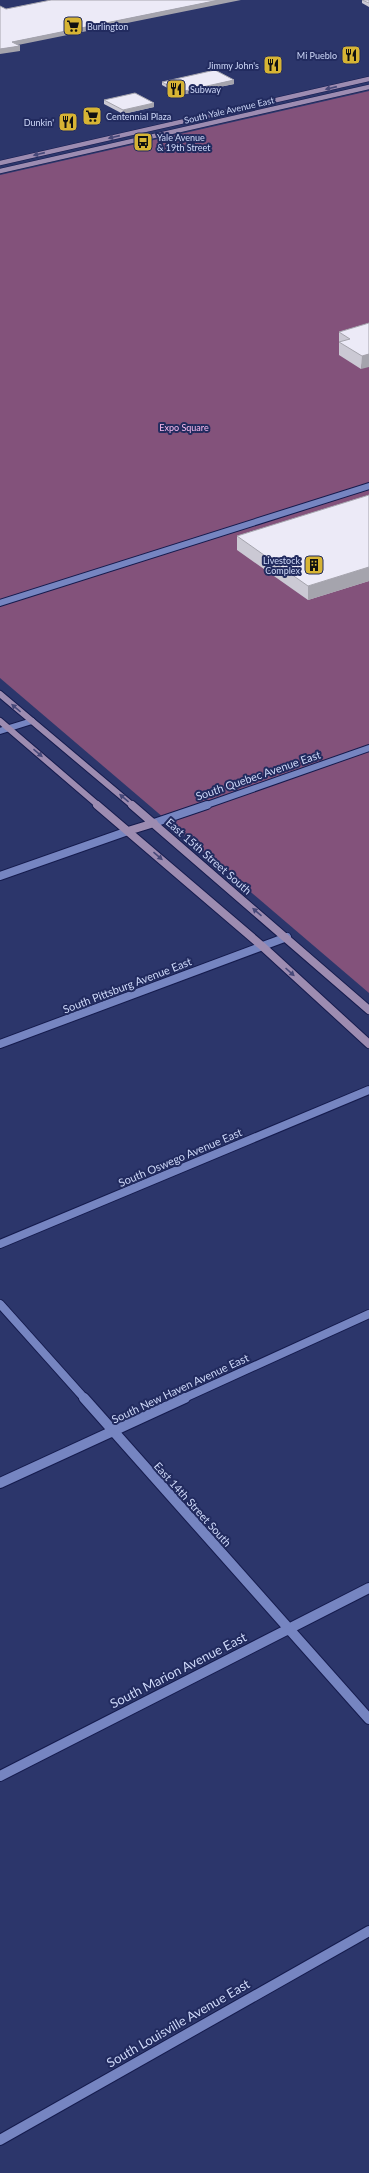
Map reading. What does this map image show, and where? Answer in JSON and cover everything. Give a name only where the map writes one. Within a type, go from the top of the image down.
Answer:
[{"type":"main road","name":"South Yale Avenue East","points":[[0,163],[369,79]]},
{"type":"main road","name":"South Yale Avenue East","points":[[0,171],[369,87]]},
{"type":"main road","points":[[278,100],[289,105]]},
{"type":"main road","points":[[165,125],[175,131]]},
{"type":"main road","points":[[76,145],[86,151]]},
{"type":"main road","name":"East 15th Street South","points":[[0,694],[154,823],[287,937],[369,1010]]},
{"type":"main road","points":[[0,721],[262,946],[369,1044]]},
{"type":"main road","points":[[128,831],[154,823]]},
{"type":"street","points":[[0,603],[369,486]]},
{"type":"street","points":[[0,731],[32,721]]},
{"type":"street","name":"South Quebec Avenue East","points":[[154,823],[369,748]]},
{"type":"street","points":[[0,876],[128,831]]},
{"type":"street","name":"South Pittsburg Avenue East","points":[[0,1044],[287,937]]},
{"type":"street","name":"South Oswego Avenue East","points":[[0,1244],[369,1090]]},
{"type":"street","name":"East 14th Street South","points":[[0,1304],[369,1719]]},
{"type":"street","name":"South New Haven Avenue East","points":[[0,1483],[369,1314]]},
{"type":"street","name":"South Marion Avenue East","points":[[0,1776],[369,1588]]},
{"type":"street","name":"South Louisville Avenue East","points":[[0,2140],[369,1931]]},
{"type":"green space","name":"Expo Square","points":[[369,91],[369,993],[0,678],[0,175]]},
{"type":"building","name":"Burlington","points":[[51,0],[219,0],[12,42],[20,46],[0,49],[0,6],[6,9]]},
{"type":"building","points":[[362,0],[369,0],[369,3]]},
{"type":"building","points":[[215,70],[234,80],[180,92],[162,82]]},
{"type":"building","points":[[135,93],[154,103],[123,110],[104,100]]},
{"type":"building","points":[[369,323],[369,354],[362,356],[339,342],[350,339],[339,332]]},
{"type":"building","name":"Livestock Complex","points":[[369,495],[369,567],[308,586],[237,536]]},
{"type":"place","name":"Burlington","points":[[73,26]]},
{"type":"place","name":"Mi Pueblo","points":[[351,55]]},
{"type":"place","name":"Jimmy John's","points":[[273,65]]},
{"type":"place","name":"Subway","points":[[176,89]]},
{"type":"place","name":"Centennial Plaza","points":[[92,116]]},
{"type":"place","name":"Dunkin'","points":[[68,122]]},
{"type":"place","name":"Yale Avenue & 19th Street","points":[[143,142]]},
{"type":"place","name":"Livestock Complex","points":[[314,565]]}]
